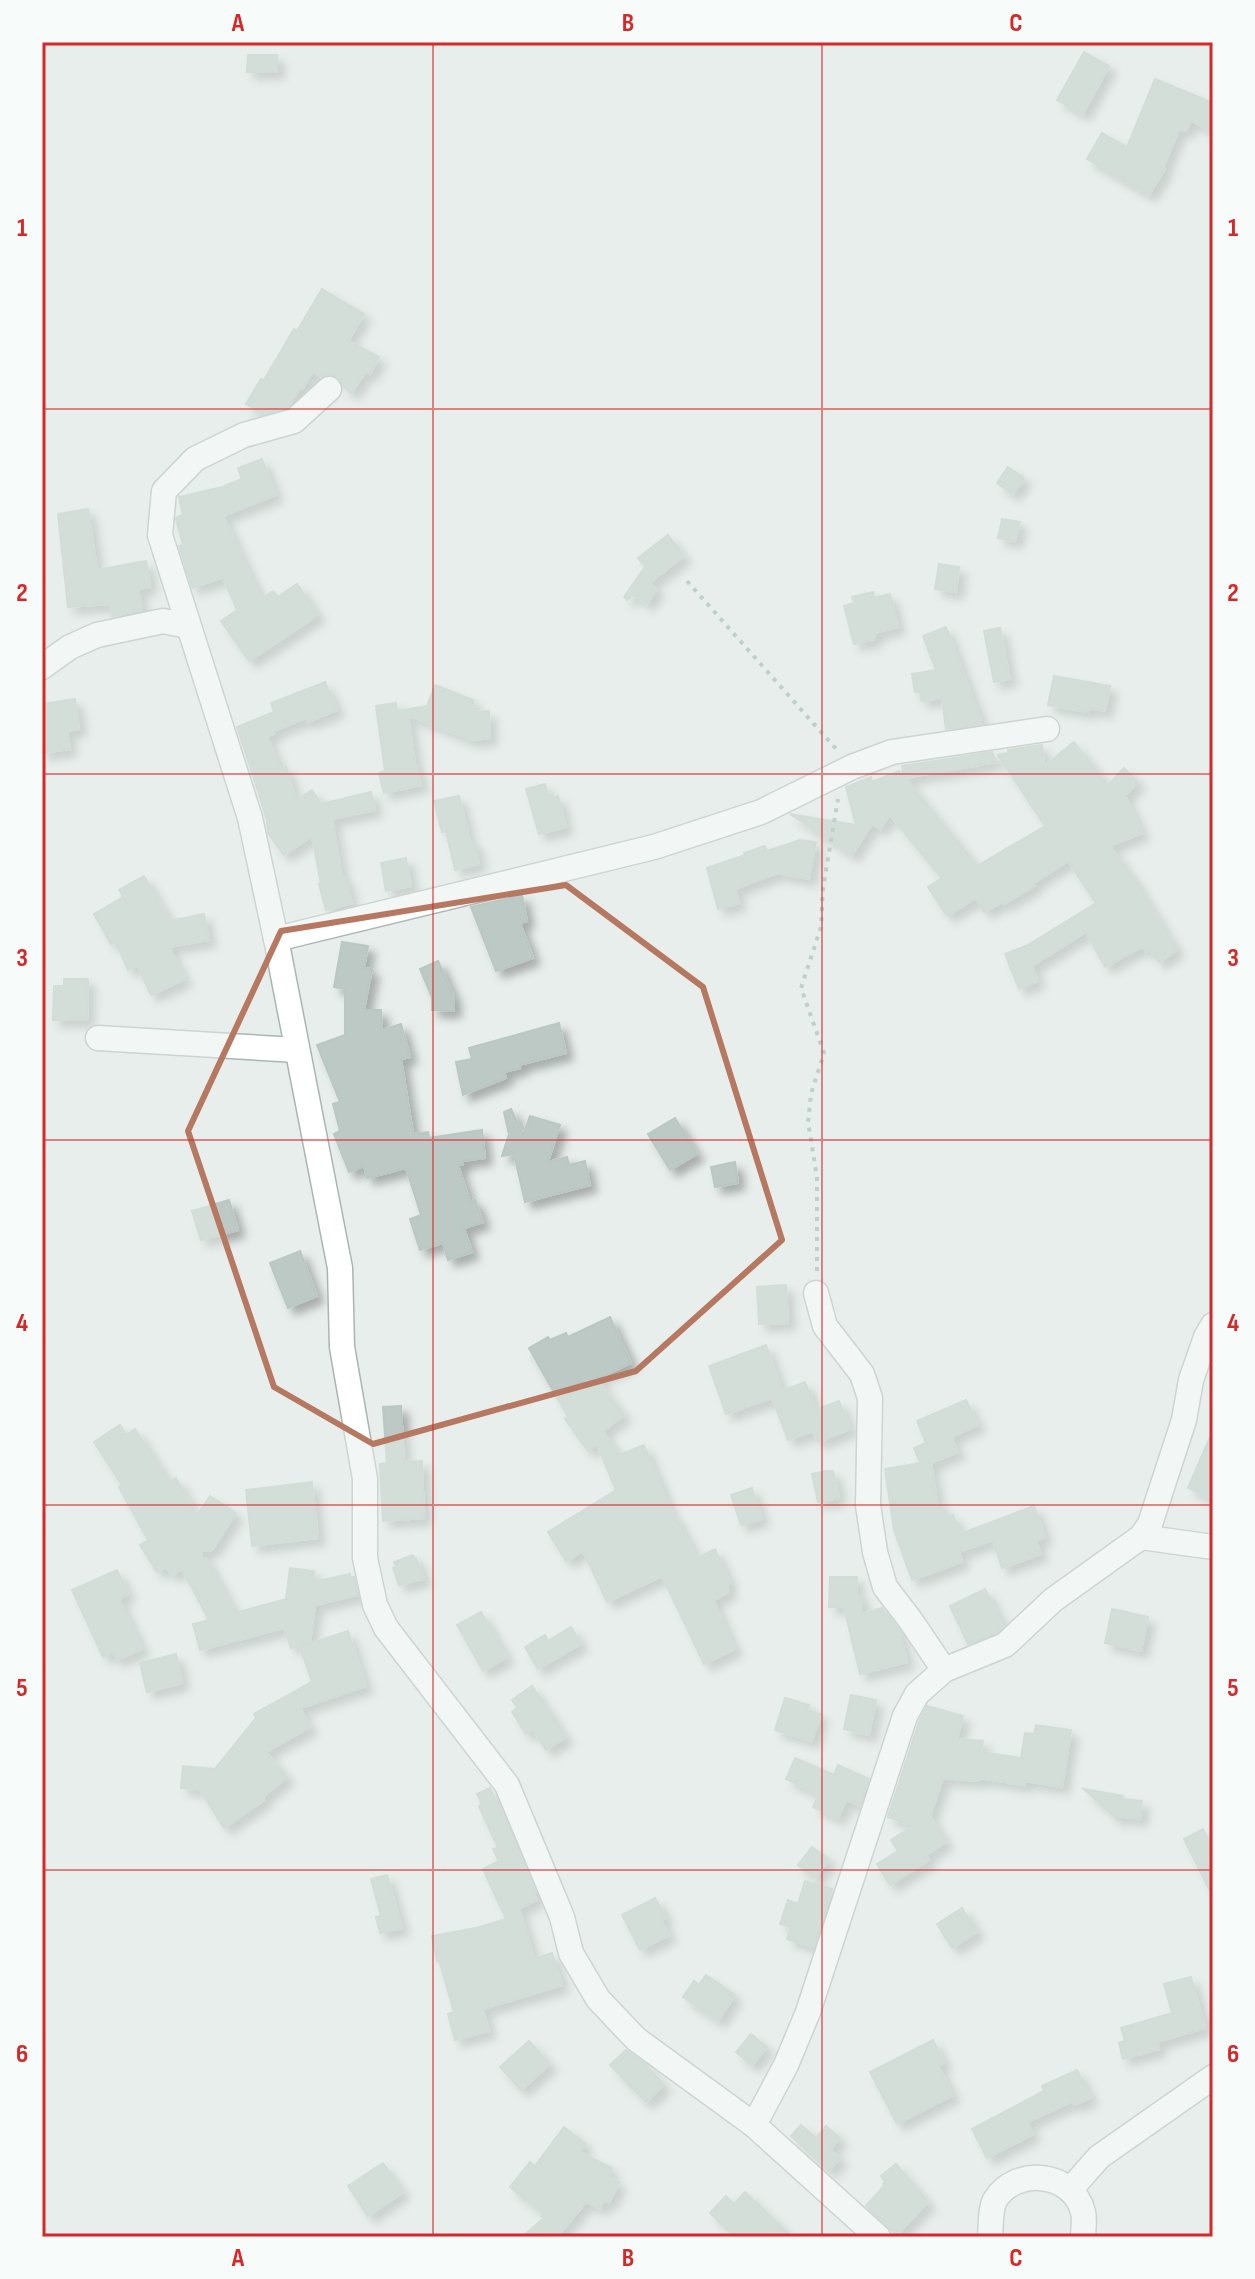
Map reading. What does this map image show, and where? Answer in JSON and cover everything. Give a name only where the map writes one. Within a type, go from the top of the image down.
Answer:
[{"type":"street","points":[[329,389],[294,421],[244,435],[195,459],[164,491],[160,535],[250,818],[276,939],[340,1268],[342,1347],[365,1479],[365,1558],[375,1605],[386,1628],[507,1785],[562,1917],[571,1953],[598,1999],[636,2039],[754,2125],[878,2237]]},
{"type":"street","points":[[42,667],[70,647],[97,635],[163,621],[188,626]]},
{"type":"street","points":[[42,646],[70,647]]},
{"type":"street","points":[[276,939],[654,847],[761,812],[892,752],[1047,729]]},
{"type":"street","points":[[98,1038],[297,1050]]},
{"type":"street","points":[[816,1293],[825,1326],[862,1374],[870,1398],[868,1505],[875,1552],[885,1587],[944,1670]]},
{"type":"street","points":[[754,2125],[786,2065],[808,2012],[905,1716],[917,1694],[944,1670],[1005,1645],[1053,1600],[1141,1537],[1150,1524],[1184,1420],[1191,1380],[1213,1325]]},
{"type":"street","points":[[1141,1537],[1213,1547]]},
{"type":"street","points":[[1070,2190],[1099,2157],[1213,2077]]},
{"type":"street","points":[[990,2237],[994,2202],[1011,2184],[1035,2177],[1060,2182],[1070,2190],[1083,2211],[1083,2237]]},
{"type":"path","points":[[687,581],[848,770],[823,888],[821,927],[801,988],[824,1053],[811,1094],[808,1122],[817,1177],[816,1293]]},
{"type":"highlighted area","points":[[566,885],[703,987],[782,1240],[636,1371],[373,1444],[274,1387],[188,1131],[281,931]]},
{"type":"building","points":[[1084,52],[1109,66],[1083,114],[1057,100]]},
{"type":"building","points":[[248,55],[277,55],[277,72],[247,72]]},
{"type":"building","points":[[1155,79],[1213,103],[1213,134],[1191,120],[1186,131],[1179,129],[1165,169],[1149,195],[1087,159],[1102,133],[1127,147]]},
{"type":"building","points":[[322,289],[364,314],[348,341],[379,357],[370,374],[366,372],[351,393],[334,375],[321,377],[313,371],[287,408],[264,414],[246,404],[294,329],[297,331]]},
{"type":"building","points":[[262,459],[276,495],[223,516],[261,599],[273,591],[278,597],[297,584],[318,615],[249,661],[221,621],[237,610],[223,577],[192,588],[179,546],[183,545],[176,519],[183,515],[179,497],[242,479],[238,468]]},
{"type":"building","points":[[1008,467],[1024,478],[1013,494],[997,483]]},
{"type":"building","points":[[88,509],[97,570],[146,561],[150,587],[138,589],[142,610],[112,616],[110,604],[68,607],[58,514]]},
{"type":"building","points":[[1002,519],[1020,522],[1015,541],[998,538]]},
{"type":"building","points":[[668,535],[684,556],[649,583],[657,589],[647,604],[634,595],[627,600],[624,597],[645,567],[638,558]]},
{"type":"building","points":[[939,564],[959,567],[956,592],[935,589]]},
{"type":"building","points":[[873,592],[874,598],[890,594],[898,627],[874,633],[875,639],[854,644],[844,606],[854,603],[852,597]]},
{"type":"building","points":[[946,627],[981,724],[946,729],[942,698],[922,701],[920,692],[915,692],[912,674],[936,670],[923,636]]},
{"type":"building","points":[[1000,628],[1010,679],[994,682],[984,631]]},
{"type":"building","points":[[1054,676],[1110,686],[1105,711],[1089,708],[1088,712],[1048,705]]},
{"type":"building","points":[[325,682],[337,710],[308,722],[306,718],[267,736],[280,769],[286,767],[296,800],[312,790],[321,804],[371,792],[375,810],[332,819],[342,878],[345,877],[352,903],[326,910],[312,836],[284,855],[268,833],[267,820],[237,727],[274,712],[271,703]]},
{"type":"building","points":[[435,685],[473,700],[474,712],[489,711],[490,738],[472,740],[408,715],[421,785],[384,793],[379,773],[385,771],[376,706],[396,703],[397,711],[427,706]]},
{"type":"building","points":[[75,699],[79,729],[67,731],[70,749],[42,753],[42,704]]},
{"type":"building","points":[[1074,742],[1108,785],[1124,768],[1138,782],[1125,795],[1142,833],[1110,846],[1177,950],[1159,962],[1150,949],[1146,952],[1143,946],[1105,967],[1086,932],[1032,966],[1038,981],[1019,989],[1005,954],[1028,945],[1096,903],[1068,861],[1004,904],[1002,902],[984,912],[976,898],[947,916],[928,887],[942,878],[890,815],[880,829],[872,824],[852,855],[790,814],[856,825],[846,787],[871,777],[872,782],[899,771],[904,777],[902,766],[992,752],[996,762],[905,778],[977,866],[1045,826],[998,755],[1008,753],[1008,750],[1042,745],[1044,766]]},
{"type":"building","points":[[545,784],[549,799],[558,796],[566,827],[539,834],[526,789]]},
{"type":"building","points":[[459,796],[479,864],[455,870],[446,831],[442,832],[434,801]]},
{"type":"building","points":[[800,840],[816,842],[809,879],[777,873],[735,889],[739,903],[718,909],[707,868],[765,846],[767,851]]},
{"type":"building","points":[[406,858],[411,886],[386,891],[381,863]]},
{"type":"building","points":[[144,876],[170,921],[204,914],[209,940],[169,947],[185,979],[151,995],[137,966],[128,970],[116,942],[111,944],[94,914],[123,897],[119,890]]},
{"type":"building","points":[[522,895],[527,921],[520,923],[533,958],[496,971],[471,907]]},
{"type":"building","points":[[342,942],[368,946],[364,968],[372,969],[364,1010],[381,1010],[382,1030],[401,1024],[410,1057],[401,1059],[413,1134],[428,1132],[429,1138],[482,1130],[485,1158],[463,1161],[463,1165],[458,1165],[470,1202],[475,1200],[483,1222],[464,1228],[472,1252],[448,1260],[443,1243],[420,1250],[410,1219],[421,1215],[406,1168],[367,1178],[364,1166],[349,1172],[334,1134],[340,1131],[333,1104],[340,1102],[317,1045],[345,1035],[345,989],[334,987]]},
{"type":"building","points":[[438,961],[454,997],[454,1011],[432,1010],[432,997],[420,969]]},
{"type":"building","points":[[64,979],[88,979],[87,1020],[53,1020],[54,986],[64,986]]},
{"type":"building","points":[[559,1023],[566,1053],[519,1065],[520,1068],[504,1072],[506,1078],[463,1095],[456,1062],[472,1059],[469,1048]]},
{"type":"building","points":[[511,1109],[523,1135],[530,1116],[560,1125],[548,1162],[567,1157],[569,1165],[585,1161],[590,1185],[525,1202],[514,1154],[502,1156],[509,1134],[504,1112]]},
{"type":"building","points":[[675,1118],[697,1154],[670,1170],[648,1134]]},
{"type":"building","points":[[735,1162],[738,1183],[715,1187],[711,1167]]},
{"type":"building","points":[[229,1200],[238,1230],[201,1240],[192,1211]]},
{"type":"building","points":[[300,1251],[317,1296],[288,1308],[270,1263]]},
{"type":"building","points":[[786,1285],[788,1323],[759,1324],[757,1287]]},
{"type":"building","points":[[610,1317],[631,1363],[597,1379],[624,1415],[603,1431],[619,1455],[644,1445],[674,1518],[697,1558],[715,1549],[730,1583],[727,1585],[729,1592],[713,1600],[735,1649],[704,1664],[662,1576],[607,1602],[583,1551],[566,1561],[548,1532],[616,1490],[597,1444],[588,1451],[565,1419],[568,1417],[529,1348],[548,1337],[550,1340],[566,1333],[568,1337]]},
{"type":"building","points":[[766,1345],[782,1391],[805,1382],[816,1410],[839,1401],[850,1429],[818,1442],[813,1431],[788,1440],[772,1398],[726,1414],[709,1366]]},
{"type":"building","points":[[966,1400],[978,1425],[951,1437],[958,1452],[931,1463],[938,1508],[942,1507],[946,1517],[953,1515],[960,1534],[1034,1506],[1045,1537],[1036,1541],[1041,1554],[1002,1568],[993,1540],[959,1552],[962,1562],[912,1580],[894,1530],[885,1469],[920,1463],[914,1448],[926,1443],[917,1421]]},
{"type":"building","points":[[401,1406],[404,1462],[422,1461],[424,1518],[383,1521],[380,1464],[387,1463],[383,1407]]},
{"type":"building","points":[[120,1425],[126,1435],[135,1429],[169,1482],[176,1478],[197,1515],[210,1496],[236,1513],[212,1550],[202,1551],[202,1558],[206,1558],[235,1613],[286,1599],[290,1568],[314,1571],[313,1582],[350,1574],[354,1577],[358,1595],[315,1605],[310,1642],[291,1648],[284,1628],[200,1650],[193,1624],[209,1620],[182,1569],[172,1575],[166,1567],[157,1572],[140,1545],[148,1540],[119,1487],[122,1485],[94,1442]]},
{"type":"building","points":[[1213,1430],[1213,1499],[1188,1488]]},
{"type":"building","points":[[833,1471],[839,1498],[818,1502],[812,1474]]},
{"type":"building","points":[[312,1482],[318,1538],[252,1546],[246,1490]]},
{"type":"building","points":[[752,1488],[762,1519],[741,1525],[731,1495]]},
{"type":"building","points":[[413,1555],[424,1579],[399,1585],[394,1562]]},
{"type":"building","points":[[117,1570],[128,1594],[119,1599],[142,1649],[117,1660],[113,1652],[103,1657],[72,1590]]},
{"type":"building","points":[[830,1577],[857,1577],[856,1596],[862,1596],[862,1614],[882,1608],[899,1630],[907,1662],[860,1674],[844,1607],[829,1607]]},
{"type":"building","points":[[985,1589],[1003,1626],[997,1632],[968,1644],[950,1606]]},
{"type":"building","points":[[1112,1609],[1148,1617],[1141,1651],[1105,1643]]},
{"type":"building","points":[[481,1612],[507,1657],[483,1671],[457,1625]]},
{"type":"building","points":[[571,1627],[581,1644],[538,1669],[525,1647],[545,1635],[548,1641]]},
{"type":"building","points":[[348,1631],[366,1686],[300,1708],[310,1727],[266,1752],[287,1777],[263,1797],[264,1800],[224,1828],[200,1790],[181,1788],[183,1766],[215,1769],[256,1718],[254,1714],[312,1682],[300,1647]]},
{"type":"building","points":[[176,1654],[182,1683],[147,1692],[140,1663]]},
{"type":"building","points":[[532,1686],[566,1737],[546,1750],[533,1729],[526,1734],[512,1712],[517,1708],[512,1700]]},
{"type":"building","points":[[851,1695],[876,1700],[869,1735],[844,1729]]},
{"type":"building","points":[[785,1698],[809,1705],[807,1710],[821,1714],[812,1741],[775,1730]]},
{"type":"building","points":[[927,1706],[963,1716],[957,1739],[983,1741],[981,1752],[1021,1758],[1025,1733],[1034,1734],[1036,1725],[1071,1730],[1062,1787],[1025,1781],[1024,1785],[979,1778],[978,1781],[943,1778],[930,1816],[946,1842],[926,1855],[929,1860],[890,1885],[877,1864],[898,1851],[891,1840],[913,1826],[888,1817]]},
{"type":"building","points":[[795,1758],[834,1775],[838,1765],[869,1779],[860,1806],[846,1800],[838,1818],[813,1807],[819,1794],[786,1779]]},
{"type":"building","points":[[490,1788],[536,1893],[537,1900],[519,1908],[534,1959],[552,1953],[562,1985],[483,2009],[489,2031],[455,2040],[448,2014],[454,2012],[432,1936],[506,1919],[483,1869],[499,1861],[493,1849],[498,1848],[479,1806],[482,1804],[477,1794]]},
{"type":"building","points":[[1084,1789],[1142,1801],[1140,1819],[1118,1816],[1118,1820]]},
{"type":"building","points":[[1203,1829],[1213,1849],[1213,1897],[1184,1839]]},
{"type":"building","points":[[812,1847],[829,1859],[816,1878],[798,1865]]},
{"type":"building","points":[[387,1875],[402,1928],[380,1933],[376,1917],[381,1916],[371,1879]]},
{"type":"building","points":[[805,1881],[832,1889],[814,1947],[787,1939],[791,1927],[780,1924],[788,1900],[798,1904]]},
{"type":"building","points":[[655,1898],[666,1918],[661,1920],[669,1935],[640,1950],[622,1915]]},
{"type":"building","points":[[962,1908],[977,1932],[952,1948],[937,1924]]},
{"type":"building","points":[[706,1975],[735,1995],[718,2021],[683,1997],[694,1981],[699,1985]]},
{"type":"building","points":[[1191,1977],[1205,2028],[1157,2042],[1159,2049],[1123,2059],[1119,2043],[1125,2041],[1121,2028],[1172,2013],[1164,1984]]},
{"type":"building","points":[[751,2034],[767,2047],[752,2065],[736,2052]]},
{"type":"building","points":[[933,2040],[944,2063],[938,2066],[953,2095],[897,2124],[870,2072]]},
{"type":"building","points":[[529,2041],[550,2064],[521,2090],[500,2067]]},
{"type":"building","points":[[626,2050],[645,2064],[664,2085],[646,2102],[610,2065]]},
{"type":"building","points":[[1077,2070],[1091,2098],[1074,2105],[1073,2101],[1027,2122],[1033,2134],[987,2158],[972,2129],[1044,2091],[1042,2086]]},
{"type":"building","points":[[801,2125],[816,2138],[826,2126],[840,2138],[830,2149],[840,2158],[829,2171],[791,2136]]},
{"type":"building","points":[[564,2127],[586,2144],[579,2152],[612,2168],[608,2177],[619,2182],[609,2203],[604,2200],[600,2208],[586,2202],[557,2237],[522,2237],[544,2218],[541,2216],[543,2213],[510,2187],[530,2162],[535,2166]]},
{"type":"building","points":[[383,2163],[403,2192],[368,2216],[348,2186]]},
{"type":"building","points":[[896,2164],[928,2202],[897,2235],[866,2206],[884,2186],[881,2176]]},
{"type":"building","points":[[745,2192],[792,2237],[735,2237],[710,2213],[726,2196],[734,2204]]}]
